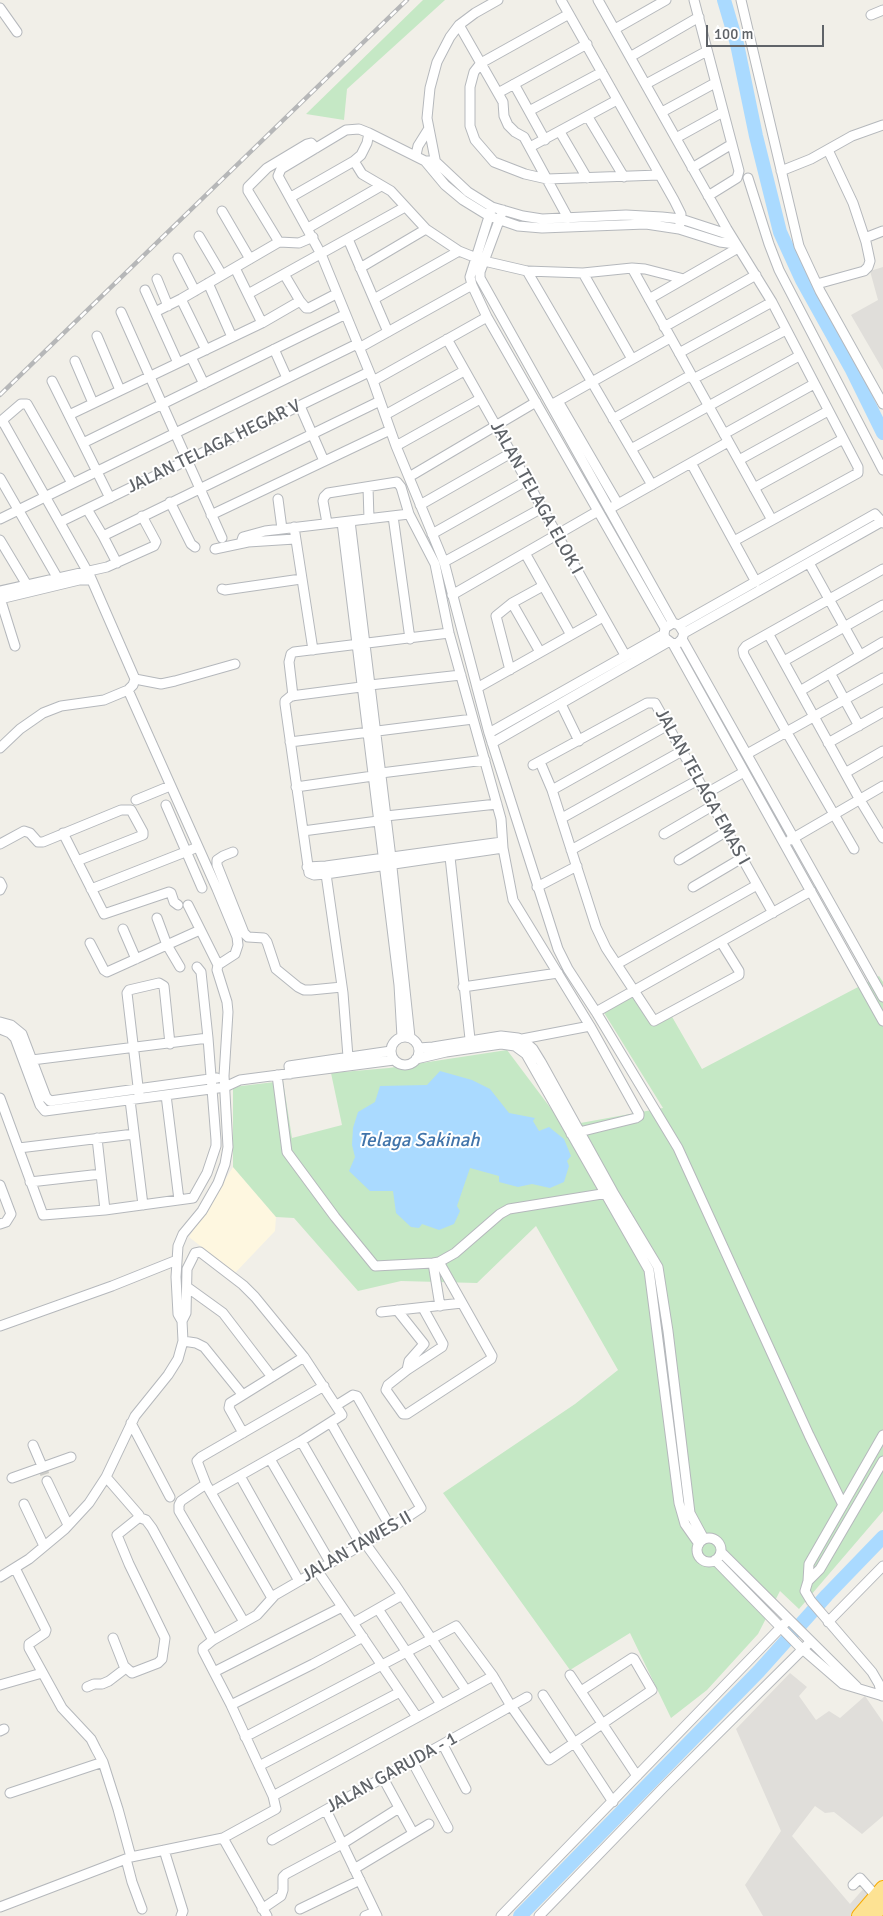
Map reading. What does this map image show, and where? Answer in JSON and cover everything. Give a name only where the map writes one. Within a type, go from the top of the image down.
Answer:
[{"type":"highway","points":[[859,1916],[879,1905]]},
{"type":"street","points":[[430,163],[427,118],[433,76],[443,50],[459,25],[498,0]]},
{"type":"street","points":[[561,0],[679,209],[681,219],[679,229]]},
{"type":"street","points":[[614,29],[666,0]]},
{"type":"street","points":[[694,0],[732,144],[738,175],[708,196]]},
{"type":"street","points":[[741,0],[799,246],[817,284],[883,404]]},
{"type":"street","points":[[600,1],[736,246],[772,302],[858,467],[858,473],[734,542]]},
{"type":"street","points":[[0,8],[17,32]]},
{"type":"street","points":[[871,15],[883,10]]},
{"type":"street","points":[[569,14],[481,63],[474,72],[470,87],[470,126],[475,140],[494,162],[525,174],[547,179],[659,175]]},
{"type":"street","points":[[630,57],[699,17]]},
{"type":"street","points":[[0,26],[8,20]]},
{"type":"street","points":[[459,25],[503,102],[504,116],[508,125],[524,138],[530,147],[568,218]]},
{"type":"street","points":[[498,93],[587,44]]},
{"type":"street","points":[[646,84],[707,51]]},
{"type":"street","points":[[529,111],[602,72]]},
{"type":"street","points":[[662,112],[715,83]]},
{"type":"street","points":[[514,84],[545,140]]},
{"type":"street","points":[[530,147],[617,100]]},
{"type":"street","points":[[676,138],[723,112]]},
{"type":"street","points":[[588,117],[624,177]]},
{"type":"street","points":[[781,171],[828,150],[852,136],[883,125]]},
{"type":"street","points":[[736,246],[679,229],[646,224],[542,228],[518,226],[499,220],[468,192],[430,163],[359,129],[346,130],[281,169],[278,173],[278,178],[291,197],[321,254],[344,315],[373,381],[396,446],[444,562],[492,744],[558,949],[678,1148],[843,1505]]},
{"type":"street","points":[[416,156],[418,146],[428,130]]},
{"type":"street","points":[[560,132],[588,178]]},
{"type":"street","points":[[291,197],[354,161],[364,149],[370,133]]},
{"type":"street","points":[[279,242],[248,191],[248,187],[266,168],[307,144],[311,143],[316,148]]},
{"type":"street","points":[[692,168],[732,144]]},
{"type":"street","points":[[817,284],[864,271],[870,261],[865,238],[853,203],[828,150]]},
{"type":"street","points":[[354,161],[362,174],[392,191],[426,229],[459,251],[480,260],[527,271],[584,273],[632,268],[657,271],[684,279]]},
{"type":"street","points":[[748,178],[779,270],[883,470]]},
{"type":"street","points":[[308,228],[381,186]]},
{"type":"street","points":[[248,294],[405,207]]},
{"type":"street","points":[[491,212],[503,210],[542,219],[626,215],[681,219],[730,235]]},
{"type":"street","points":[[503,210],[470,277],[487,317],[598,511],[747,754],[883,997]]},
{"type":"street","points":[[222,211],[250,259]]},
{"type":"street","points":[[491,212],[480,260],[480,278],[554,403],[618,504]]},
{"type":"street","points":[[360,268],[426,229]]},
{"type":"street","points":[[865,238],[883,231]]},
{"type":"street","points":[[199,236],[222,275]]},
{"type":"street","points":[[155,312],[279,242],[299,242],[312,237]]},
{"type":"street","points":[[348,239],[388,332]]},
{"type":"street","points":[[649,299],[736,246]]},
{"type":"street","points":[[374,299],[459,251]]},
{"type":"street","points":[[178,258],[195,291]]},
{"type":"street","points":[[235,268],[262,323]]},
{"type":"street","points":[[632,268],[772,520]]},
{"type":"street","points":[[527,271],[652,485]]},
{"type":"street","points":[[584,273],[632,359]]},
{"type":"street","points":[[284,274],[304,307],[309,308],[336,294]]},
{"type":"street","points":[[664,327],[756,275]]},
{"type":"street","points":[[157,279],[168,306]]},
{"type":"street","points":[[208,283],[232,337]]},
{"type":"street","points":[[0,519],[287,378],[388,332],[472,285]]},
{"type":"street","points":[[145,290],[178,363]]},
{"type":"street","points":[[181,299],[206,350]]},
{"type":"street","points":[[69,415],[262,323],[300,301]]},
{"type":"street","points":[[679,353],[772,302]]},
{"type":"street","points":[[121,312],[222,538]]},
{"type":"street","points":[[83,443],[344,315]]},
{"type":"street","points":[[373,381],[487,317]]},
{"type":"street","points":[[614,419],[786,330]]},
{"type":"street","points":[[97,336],[120,390]]},
{"type":"street","points":[[554,403],[670,338]]},
{"type":"street","name":"JALAN TELAGA ELOK I","points":[[447,340],[625,655]]},
{"type":"street","points":[[274,349],[287,378]]},
{"type":"street","points":[[631,449],[800,356]]},
{"type":"street","points":[[191,357],[204,384]]},
{"type":"street","points":[[75,361],[93,403]]},
{"type":"street","points":[[385,415],[464,370]]},
{"type":"street","name":"JALAN TELAGA HEGAR V","points":[[60,522],[369,372]]},
{"type":"street","points":[[52,381],[110,498]]},
{"type":"street","points":[[609,509],[691,463],[726,438],[814,384]]},
{"type":"street","points":[[396,446],[480,399]]},
{"type":"street","points":[[103,536],[380,401]]},
{"type":"street","points":[[409,477],[536,402]]},
{"type":"street","points":[[554,403],[744,772],[883,1021]]},
{"type":"street","points":[[0,748],[31,721],[52,709],[104,700],[128,690],[133,685],[134,679],[87,571],[1,421],[21,404],[27,404],[72,483]]},
{"type":"street","points":[[300,406],[324,461]]},
{"type":"street","points":[[739,460],[828,410]]},
{"type":"street","points":[[211,515],[390,430]]},
{"type":"street","points":[[754,488],[843,439]]},
{"type":"street","points":[[420,505],[511,453]]},
{"type":"street","points":[[691,463],[756,582]]},
{"type":"street","points":[[0,478],[57,577]]},
{"type":"street","points":[[432,534],[526,481]]},
{"type":"street","points":[[327,524],[323,501],[325,494],[397,482],[400,484],[409,514],[435,564],[449,633],[501,819],[503,845],[513,900],[590,1026],[639,1116],[575,1132]]},
{"type":"street","points":[[368,487],[369,519]]},
{"type":"street","points":[[278,499],[282,529]]},
{"type":"street","points":[[170,502],[190,544],[195,547]]},
{"type":"street","points":[[444,562],[542,508]]},
{"type":"street","points":[[86,509],[117,563]]},
{"type":"street","points":[[452,595],[598,511]]},
{"type":"street","points":[[241,543],[243,538],[265,531],[409,514]]},
{"type":"street","points":[[489,733],[625,655],[674,634],[882,523],[880,518],[875,514],[756,582],[674,634],[561,704],[492,744]]},
{"type":"street","points":[[0,591],[107,567],[156,545],[142,516]]},
{"type":"street","points":[[393,516],[410,639]]},
{"type":"street","points":[[346,521],[406,1037]]},
{"type":"street","points":[[294,527],[313,650]]},
{"type":"street","points":[[215,549],[241,543],[295,539]]},
{"type":"street","points":[[0,540],[27,585]]},
{"type":"street","points":[[525,553],[571,635]]},
{"type":"street","points":[[809,563],[860,655]]},
{"type":"street","points":[[854,849],[833,815],[743,653],[745,647],[883,569]]},
{"type":"street","points":[[222,589],[301,579]]},
{"type":"street","points":[[15,646],[0,599],[79,580],[91,580]]},
{"type":"street","points":[[510,670],[496,616],[512,603],[543,586]]},
{"type":"street","points":[[512,603],[540,652]]},
{"type":"street","points":[[784,661],[883,605]]},
{"type":"street","points":[[477,688],[603,617]]},
{"type":"street","points":[[293,696],[289,657],[294,652],[449,633]]},
{"type":"street","points":[[769,635],[860,800],[880,826],[883,838]]},
{"type":"street","points":[[800,691],[883,642]]},
{"type":"street","points":[[134,679],[161,684],[235,664]]},
{"type":"street","points":[[830,673],[859,726]]},
{"type":"street","points":[[461,675],[366,686],[287,698],[285,704],[307,867],[312,875],[326,874],[387,862],[503,845]]},
{"type":"street","points":[[747,754],[883,678]]},
{"type":"street","points":[[128,690],[237,937],[238,946],[235,954],[218,965]]},
{"type":"street","name":"JALAN TELAGA EMAS I","points":[[552,790],[537,763],[653,702],[657,705],[773,913]]},
{"type":"street","points":[[561,704],[579,740]]},
{"type":"street","points":[[828,743],[883,712]]},
{"type":"street","points":[[290,742],[473,718]]},
{"type":"street","points":[[668,725],[552,790],[596,927],[606,948],[652,1020],[657,1021],[739,975],[739,971],[721,942]]},
{"type":"street","points":[[562,818],[682,751]]},
{"type":"street","points":[[845,772],[883,751]]},
{"type":"street","points":[[296,787],[485,760]]},
{"type":"street","points":[[706,794],[744,772]]},
{"type":"street","points":[[571,850],[698,780]]},
{"type":"street","points":[[136,800],[170,786]]},
{"type":"street","points":[[784,843],[883,786]]},
{"type":"street","points":[[303,831],[497,804]]},
{"type":"street","points":[[166,805],[202,888]]},
{"type":"street","points":[[664,834],[712,806]]},
{"type":"street","points":[[0,844],[24,831],[30,833],[38,842],[43,842],[126,808],[131,810],[144,833],[142,836],[77,861]]},
{"type":"street","points":[[679,860],[727,832]]},
{"type":"street","points":[[0,1577],[44,1546],[68,1526],[89,1503],[106,1478],[131,1423],[174,1367],[183,1341],[182,1322],[178,1314],[178,1246],[183,1234],[218,1183],[225,1164],[228,1147],[224,1076],[227,1002],[218,976],[218,965],[200,930],[183,905],[174,902],[169,892],[104,914],[63,833]]},
{"type":"street","points":[[307,867],[315,868],[450,857],[503,845]]},
{"type":"street","points":[[91,889],[198,847]]},
{"type":"street","points":[[233,852],[217,860],[217,865],[244,933],[248,937],[264,938],[268,942],[276,969],[298,987],[304,990],[342,986]]},
{"type":"street","points":[[450,857],[470,1046]]},
{"type":"street","points":[[693,887],[742,858]]},
{"type":"street","points":[[537,887],[577,866]]},
{"type":"street","points":[[326,874],[342,986],[348,1057]]},
{"type":"street","points":[[0,882],[2,886],[0,890]]},
{"type":"street","points":[[617,964],[757,885]]},
{"type":"street","points":[[596,1012],[811,891]]},
{"type":"street","points":[[157,918],[167,945],[180,967]]},
{"type":"street","points":[[123,929],[136,959]]},
{"type":"street","points":[[90,943],[105,971],[200,930]]},
{"type":"street","points":[[0,1098],[43,1215],[106,1210],[189,1199],[195,1196],[216,1146],[208,1038],[200,972],[197,967]]},
{"type":"street","points":[[463,986],[558,973]]},
{"type":"street","points":[[143,1205],[134,1134],[135,1099],[138,1089],[127,993],[132,988],[159,983],[164,986],[170,1044]]},
{"type":"street","points":[[2,1026],[19,1030],[46,1097],[50,1101],[224,1076],[240,1080]]},
{"type":"street","points":[[2,1026],[14,1038],[40,1105],[45,1111],[225,1087],[240,1080],[394,1060]]},
{"type":"street","points":[[516,1042],[590,1026]]},
{"type":"street","points":[[416,1060],[419,1048],[414,1040],[406,1037],[394,1042],[390,1050],[394,1060],[402,1065],[501,1036],[533,1049],[649,1270],[679,1503],[685,1524],[702,1542]]},
{"type":"street","points":[[32,1060],[208,1038]]},
{"type":"street","points":[[419,1048],[470,1046]]},
{"type":"street","points":[[290,1074],[289,1066],[390,1050]]},
{"type":"street","points":[[276,1075],[287,1152],[371,1263],[379,1267],[436,1263],[456,1253],[500,1214],[509,1209],[609,1192]]},
{"type":"street","points":[[166,1095],[179,1200]]},
{"type":"street","points":[[19,1148],[134,1134]]},
{"type":"street","points":[[97,1138],[106,1210]]},
{"type":"street","points":[[30,1182],[102,1174]]},
{"type":"street","points":[[0,1186],[11,1214],[6,1222],[0,1224]]},
{"type":"street","points":[[609,1192],[658,1267],[668,1331],[690,1513],[702,1542],[699,1556],[709,1562],[715,1560],[721,1552]]},
{"type":"street","points":[[182,1322],[186,1313],[189,1263],[195,1253],[200,1252],[250,1292],[304,1357],[342,1414],[331,1423],[240,1476],[181,1501],[179,1505],[179,1511],[244,1622]]},
{"type":"street","points":[[0,1326],[112,1286],[177,1260]]},
{"type":"street","points":[[422,1308],[442,1342],[442,1347],[407,1370],[386,1388],[403,1414],[407,1414],[491,1359],[492,1354],[436,1263]]},
{"type":"street","points":[[436,1263],[440,1306]]},
{"type":"street","points":[[649,1270],[658,1267]]},
{"type":"street","points":[[187,1287],[223,1313],[272,1377]]},
{"type":"street","points":[[381,1312],[462,1303]]},
{"type":"street","points":[[397,1310],[424,1344],[408,1361],[407,1370]]},
{"type":"street","points":[[183,1341],[196,1343],[204,1347],[242,1394]]},
{"type":"street","points":[[243,1433],[228,1405],[242,1394],[304,1357]]},
{"type":"street","points":[[272,1598],[209,1488],[197,1464],[198,1459],[324,1386]]},
{"type":"street","name":"JALAN TAWES II","points":[[213,1640],[259,1613],[272,1598],[419,1510],[420,1505],[358,1396],[353,1395],[337,1405]]},
{"type":"street","points":[[131,1423],[170,1497]]},
{"type":"street","points":[[331,1423],[391,1528]]},
{"type":"street","points":[[883,1435],[809,1564],[808,1581],[805,1591],[811,1601],[872,1672],[883,1696]]},
{"type":"street","points":[[301,1441],[363,1544],[402,1595],[466,1690]]},
{"type":"street","points":[[33,1445],[42,1466]]},
{"type":"street","points":[[12,1478],[71,1457]]},
{"type":"street","points":[[270,1459],[330,1562]]},
{"type":"street","points":[[808,1581],[820,1569],[883,1461]]},
{"type":"street","points":[[240,1476],[299,1581]]},
{"type":"street","points":[[106,1478],[138,1513],[138,1517]]},
{"type":"street","points":[[47,1481],[68,1526]]},
{"type":"street","points":[[24,1504],[44,1546]]},
{"type":"street","points":[[0,1907],[128,1858],[223,1838],[274,1810],[277,1806],[203,1651],[205,1645],[213,1640],[152,1528],[146,1520],[138,1517]]},
{"type":"street","points":[[113,1638],[126,1668],[132,1672],[158,1663],[162,1659],[166,1642],[163,1631],[129,1564],[118,1536],[119,1532],[138,1517]]},
{"type":"street","points":[[702,1542],[714,1539],[718,1542],[721,1552],[857,1688]]},
{"type":"street","points":[[715,1560],[801,1648],[843,1684],[883,1696]]},
{"type":"street","points":[[826,1619],[883,1566]]},
{"type":"street","points":[[15,1568],[46,1630],[45,1633],[28,1646],[66,1713],[94,1743],[103,1762],[118,1808],[132,1882],[142,1909]]},
{"type":"street","points":[[317,1570],[417,1717]]},
{"type":"street","points":[[353,1623],[402,1595]]},
{"type":"street","points":[[214,1672],[342,1607]]},
{"type":"street","points":[[378,1609],[441,1704]]},
{"type":"street","points":[[501,1916],[790,1621]]},
{"type":"street","points":[[245,1737],[456,1626],[493,1676],[546,1758],[551,1759],[575,1744],[652,1690],[632,1658],[581,1692]]},
{"type":"street","points":[[230,1705],[363,1637]]},
{"type":"street","points":[[539,1916],[808,1640]]},
{"type":"street","points":[[87,1687],[109,1681],[126,1668]]},
{"type":"street","points":[[0,1685],[42,1673]]},
{"type":"street","points":[[273,1796],[493,1676]]},
{"type":"street","points":[[570,1676],[637,1776]]},
{"type":"street","points":[[259,1766],[400,1692]]},
{"type":"street","points":[[543,1695],[613,1802]]},
{"type":"street","name":"JALAN GARUDA - 1","points":[[272,1840],[527,1697]]},
{"type":"street","points":[[443,1745],[466,1789]]},
{"type":"street","points":[[412,1761],[448,1828]]},
{"type":"street","points":[[10,1793],[103,1762]]},
{"type":"street","points":[[383,1778],[413,1833]]},
{"type":"street","points":[[223,1838],[264,1912],[281,1896],[283,1879],[286,1874],[342,1844],[399,1808]]},
{"type":"street","points":[[326,1810],[376,1914],[365,1916]]},
{"type":"street","points":[[354,1869],[429,1824]]},
{"type":"street","points":[[164,1850],[183,1911],[181,1916]]},
{"type":"street","points":[[853,1885],[860,1878],[879,1905]]},
{"type":"street","points":[[300,1909],[360,1880]]},
{"type":"shaded area","points":[[883,267],[883,370],[851,315],[878,300],[870,271]]},
{"type":"shaded area","points":[[233,1167],[276,1217],[275,1231],[235,1273],[189,1237]]},
{"type":"shaded area","points":[[790,1673],[807,1687],[799,1696],[816,1720],[829,1711],[840,1718],[865,1696],[883,1722],[883,1816],[862,1834],[834,1812],[825,1813],[815,1806],[792,1836],[850,1904],[865,1887],[883,1909],[883,1916],[763,1916],[745,1885],[781,1831],[736,1729]]},
{"type":"green space","points":[[423,0],[445,0],[347,89],[344,120],[306,114]]},
{"type":"green space","points":[[879,976],[883,982],[883,1511],[799,1609],[780,1591],[758,1634],[707,1690],[671,1718],[630,1633],[570,1670],[443,1493],[575,1404],[618,1370],[536,1226],[477,1283],[401,1281],[358,1291],[294,1218],[276,1217],[233,1167],[233,1087],[283,1081],[292,1138],[342,1125],[331,1073],[389,1068],[507,1050],[564,1126],[663,1108],[603,1011],[635,994],[653,1025],[671,1015],[702,1069]]},
{"type":"water","name":"Telaga Sakinah","points":[[440,1071],[472,1080],[490,1089],[509,1113],[535,1118],[533,1121],[539,1131],[549,1127],[564,1139],[571,1156],[567,1161],[569,1166],[564,1182],[550,1188],[532,1184],[518,1187],[499,1182],[499,1176],[470,1168],[457,1206],[460,1211],[454,1224],[439,1230],[422,1224],[419,1228],[411,1227],[396,1213],[393,1191],[370,1191],[349,1171],[355,1157],[352,1145],[353,1128],[358,1112],[375,1102],[380,1086],[427,1085]]},
{"type":"waterway","points":[[724,0],[737,44],[756,136],[780,232],[802,280],[851,368],[883,433]]},
{"type":"waterway","points":[[520,1916],[759,1671],[827,1595],[883,1537]]},
{"type":"tunnel","points":[[42,1466],[47,1481]]},
{"type":"railway","points":[[0,395],[407,0]]}]
